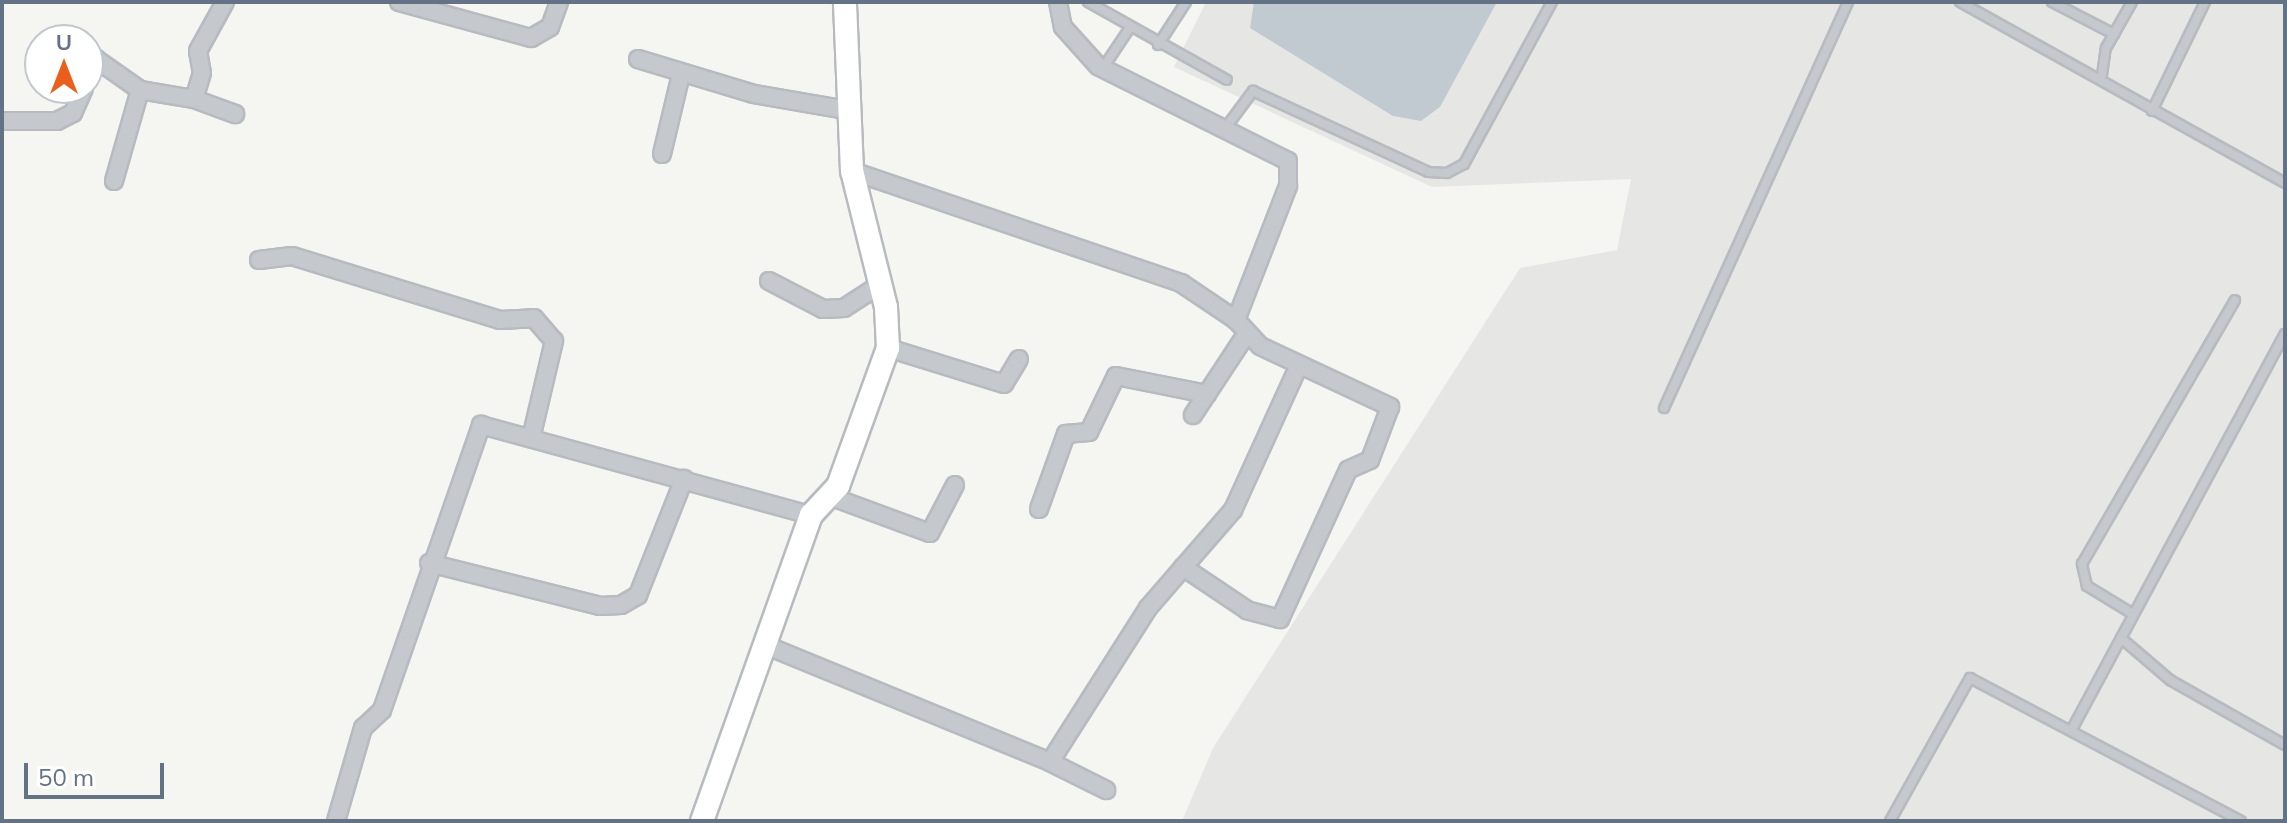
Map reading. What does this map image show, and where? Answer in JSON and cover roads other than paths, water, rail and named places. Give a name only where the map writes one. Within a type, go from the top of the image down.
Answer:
[{"type":"street","points":[[194,99],[202,73],[198,51],[225,2]]},
{"type":"street","points":[[399,2],[531,38],[550,27],[559,2]]},
{"type":"street","points":[[702,821],[811,515],[832,497],[888,348],[878,286],[852,171],[847,110],[845,2]]},
{"type":"street","points":[[1058,2],[1063,27],[1102,69],[1227,126],[1290,165],[1236,320]]},
{"type":"street","points":[[638,59],[681,74],[847,110]]},
{"type":"street","points":[[104,65],[140,90],[194,99],[235,114]]},
{"type":"street","points":[[662,154],[681,74]]},
{"type":"street","points":[[114,181],[140,90]]},
{"type":"street","points":[[2,121],[57,121],[73,113],[77,104]]},
{"type":"street","points":[[852,171],[1181,283],[1236,320],[1245,336],[1390,407],[1370,460],[1348,470],[1286,613],[1263,619],[1183,567]]},
{"type":"street","points":[[259,260],[292,256],[500,320],[534,318],[554,341],[531,438]]},
{"type":"street","points":[[769,281],[823,309],[844,308],[878,286]]},
{"type":"street","points":[[1193,415],[1245,336]]},
{"type":"street","points":[[888,348],[1004,384],[1019,359]]},
{"type":"street","points":[[1050,762],[1122,645],[1258,468],[1299,365]]},
{"type":"street","points":[[1039,509],[1066,434],[1089,432],[1116,376],[1207,394]]},
{"type":"street","points":[[336,821],[363,728],[382,710],[400,662],[429,563],[481,425],[811,515]]},
{"type":"street","points":[[429,563],[600,606],[621,605],[638,595],[684,479]]},
{"type":"street","points":[[832,497],[930,533],[955,485]]},
{"type":"street","points":[[765,645],[1050,762],[1106,790]]},
{"type":"lane","points":[[1088,2],[1129,29],[1227,80]]},
{"type":"lane","points":[[1158,45],[1186,2]]},
{"type":"lane","points":[[1227,126],[1253,91],[1428,172],[1447,173],[1464,164],[1552,2]]},
{"type":"lane","points":[[1664,408],[1848,2]]},
{"type":"lane","points":[[1960,2],[2102,75],[2152,111],[2285,183]]},
{"type":"lane","points":[[2052,2],[2114,34]]},
{"type":"lane","points":[[2102,75],[2114,34],[2132,2]]},
{"type":"lane","points":[[2152,111],[2205,2]]},
{"type":"lane","points":[[1102,69],[1129,29]]},
{"type":"lane","points":[[2133,614],[2087,586],[2082,564],[2235,300]]},
{"type":"lane","points":[[2071,731],[2285,334]]},
{"type":"lane","points":[[2121,638],[2170,680],[2285,745]]},
{"type":"lane","points":[[1890,821],[1970,678],[2241,821]]}]
